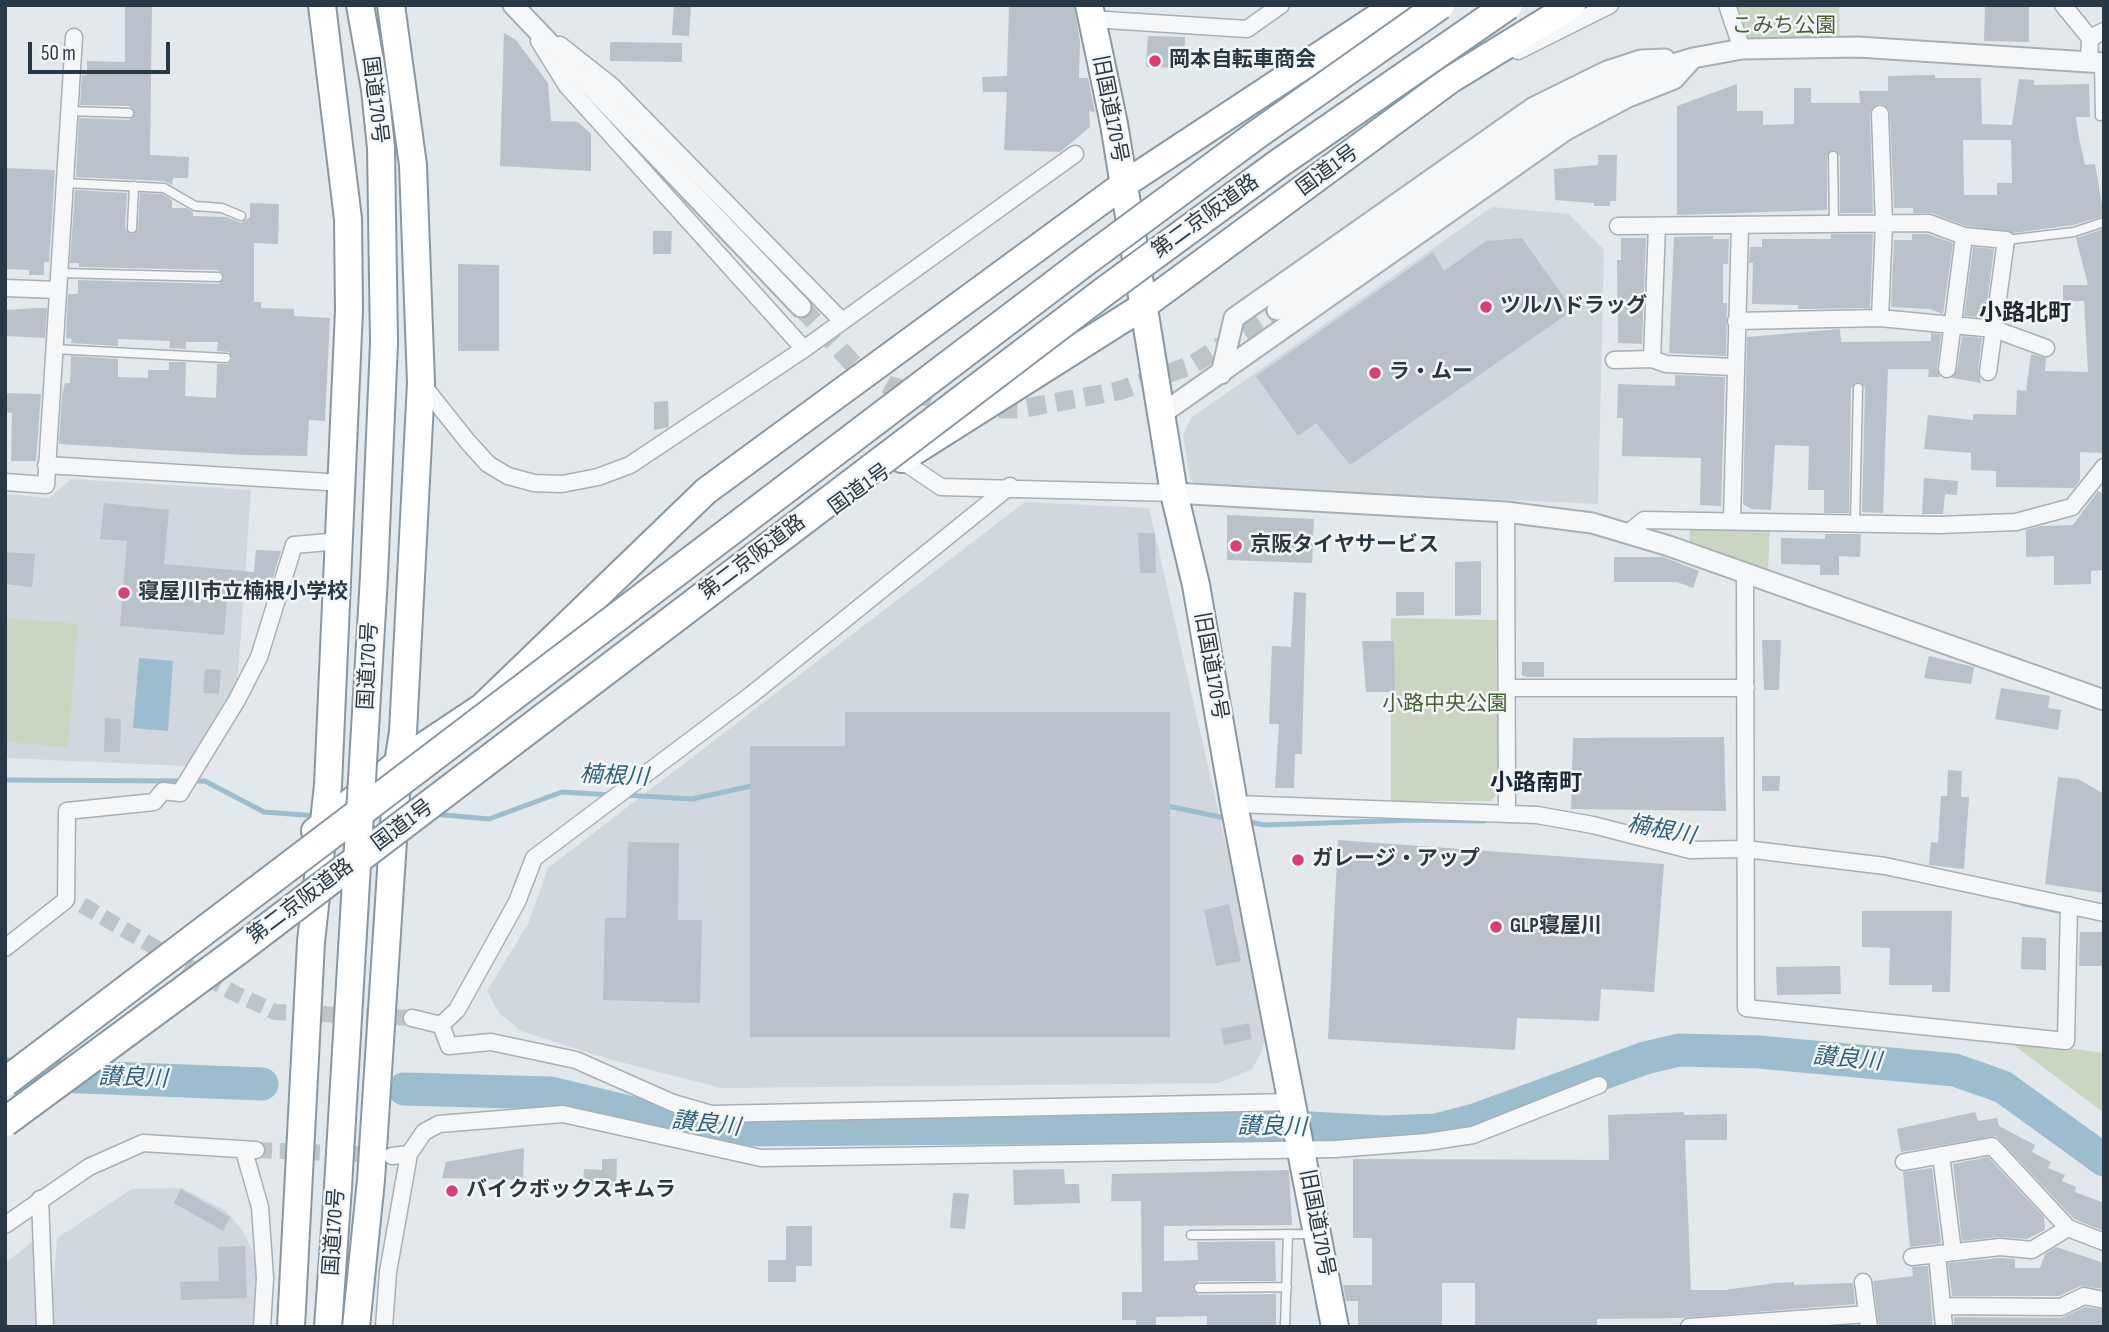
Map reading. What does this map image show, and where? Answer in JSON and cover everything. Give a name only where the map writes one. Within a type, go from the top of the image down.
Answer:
[{"type":"highway","points":[[291,1327],[316,893],[326,821],[344,483],[349,310],[348,219],[321,5]]},
{"type":"highway","name":"国道170号","points":[[328,1327],[374,576],[384,343],[381,148],[375,89],[360,5]]},
{"type":"highway","points":[[356,1327],[371,1180],[398,763],[403,732],[421,383],[413,165],[391,5]]},
{"type":"highway","points":[[5,1072],[195,929],[398,763],[482,707],[706,491],[1123,185],[1396,5]]},
{"type":"highway","name":"第二京阪道路","points":[[5,1082],[1094,255],[1256,135],[1440,5]]},
{"type":"highway","name":"第二京阪道路","points":[[5,1122],[237,951],[1105,291],[1278,164],[1508,5]]},
{"type":"highway","name":"国道1号","points":[[5,1137],[395,830],[901,460],[1142,307],[1450,80],[1572,5]]},
{"type":"highway","name":"旧国道170号","points":[[1090,12],[1123,185],[1174,493],[1196,585],[1234,804],[1335,1327]]},
{"type":"street","points":[[1090,12],[1247,29],[1281,5]]},
{"type":"street","points":[[1450,80],[1610,5]]},
{"type":"street","points":[[1727,5],[1742,48]]},
{"type":"street","points":[[1277,310],[1556,114],[1633,76],[1693,58],[1742,48],[1858,47],[2097,63],[2097,35],[2063,5]]},
{"type":"street","points":[[519,11],[567,86],[804,349]]},
{"type":"street","points":[[519,11],[801,307]]},
{"type":"street","points":[[519,11],[612,86],[842,321]]},
{"type":"street","points":[[5,482],[46,485],[74,37]]},
{"type":"street","points":[[1221,374],[1234,318],[1534,107],[1572,86],[1641,60],[1693,58]]},
{"type":"street","points":[[1160,415],[1566,130],[1626,98],[1674,79],[1693,58]]},
{"type":"street","points":[[1880,114],[1884,224],[1880,318]]},
{"type":"street","points":[[421,383],[488,464],[508,476],[534,483],[562,484],[598,477],[630,466],[804,349],[1075,154]]},
{"type":"street","points":[[1618,226],[1928,223],[1964,236],[2006,240],[1988,372]]},
{"type":"street","points":[[1731,519],[1740,225]]},
{"type":"street","points":[[1652,359],[1657,226]]},
{"type":"street","points":[[1947,369],[1964,236]]},
{"type":"street","points":[[5,288],[58,290]]},
{"type":"street","points":[[1736,321],[1880,318],[1994,329],[2046,348]]},
{"type":"street","points":[[1614,360],[1652,359],[1666,364],[1734,367]]},
{"type":"street","points":[[901,460],[942,487],[1010,486],[1174,493],[1506,512],[1592,523],[1745,573],[2104,700]]},
{"type":"street","points":[[46,465],[344,483]]},
{"type":"street","points":[[1628,533],[1644,520],[1731,519],[1940,525],[2016,522],[2072,507],[2104,467]]},
{"type":"street","points":[[441,1025],[457,1010],[517,902],[534,858],[751,695],[1010,486]]},
{"type":"street","points":[[1506,512],[1507,814]]},
{"type":"street","points":[[5,948],[74,902],[67,811],[154,802],[163,791],[180,793],[237,700],[259,657],[294,545],[340,541]]},
{"type":"street","points":[[1745,573],[1746,1008],[2066,1041],[2069,905]]},
{"type":"street","points":[[1507,688],[1746,688]]},
{"type":"street","points":[[1234,804],[1537,815],[1593,825],[1690,850],[1746,849],[1885,866],[2104,913]]},
{"type":"street","points":[[412,1018],[441,1025]]},
{"type":"street","points":[[441,1025],[449,1046],[491,1042],[576,1060],[673,1104],[711,1114],[1293,1105]]},
{"type":"street","points":[[384,1327],[388,1272],[409,1154],[424,1132],[439,1124],[563,1114],[761,1158],[1427,1142],[1472,1135],[1599,1084]]},
{"type":"street","points":[[5,1225],[89,1167],[143,1143],[250,1151],[260,1207],[265,1278],[262,1327]]},
{"type":"street","points":[[1904,1162],[1992,1146],[2068,1228],[2104,1242]]},
{"type":"street","points":[[392,1156],[409,1154]]},
{"type":"street","points":[[1941,1155],[1945,1253],[1942,1306],[1944,1327]]},
{"type":"street","points":[[40,1199],[46,1327]]},
{"type":"street","points":[[1912,1257],[2000,1247],[2032,1250],[2068,1228]]},
{"type":"street","points":[[1689,1327],[1868,1321],[1863,1282]]},
{"type":"street","points":[[1942,1306],[2061,1307],[2084,1296],[2104,1300]]},
{"type":"lane","points":[[2097,63],[2100,116]]},
{"type":"lane","points":[[69,111],[129,113]]},
{"type":"lane","points":[[1833,156],[1834,224]]},
{"type":"lane","points":[[65,183],[164,188],[195,206],[222,208],[241,216]]},
{"type":"lane","points":[[132,228],[134,186]]},
{"type":"lane","points":[[2006,240],[2074,232],[2104,222]]},
{"type":"lane","points":[[59,273],[218,278]]},
{"type":"lane","points":[[54,349],[226,358]]},
{"type":"lane","points":[[1855,523],[1858,388]]},
{"type":"lane","points":[[1285,1327],[1289,1234]]},
{"type":"lane","points":[[1191,1235],[1318,1234]]},
{"type":"lane","points":[[1199,1288],[1287,1287]]},
{"type":"shaded area","points":[[1492,207],[1569,214],[1604,250],[1598,504],[1200,486],[1190,479],[1183,435],[1191,418]]},
{"type":"shaded area","name":"寝屋川市立楠根小学校","points":[[71,479],[251,490],[237,688],[187,766],[5,758],[5,494],[49,498]]},
{"type":"shaded area","points":[[1025,502],[1149,508],[1268,1029],[1261,1053],[1252,1069],[1219,1083],[721,1088],[605,1058],[521,1031],[499,1013],[487,991],[528,924],[548,868]]},
{"type":"shaded area","points":[[182,1188],[226,1211],[242,1230],[255,1255],[259,1278],[257,1327],[50,1327],[57,1238],[132,1189]]},
{"type":"shaded area","points":[[36,1239],[37,1327],[5,1327],[5,1263]]},
{"type":"green space","name":"こみち公園","points":[[1727,5],[1839,5],[1840,47],[1742,49]]},
{"type":"green space","points":[[1690,526],[1770,526],[1768,570],[1689,544]]},
{"type":"green space","points":[[5,618],[78,624],[68,747],[5,742]]},
{"type":"green space","name":"小路中央公園","points":[[1391,618],[1498,620],[1500,790],[1491,801],[1391,801]]},
{"type":"green space","points":[[2007,1040],[2104,1053],[2104,1113]]},
{"type":"water","points":[[139,658],[173,661],[168,731],[133,728]]},
{"type":"building","points":[[125,5],[152,5],[150,155],[189,157],[188,178],[173,178],[172,185],[164,181],[76,177],[79,118],[129,120],[135,114],[129,106],[80,105],[82,75],[87,75],[87,61],[125,62]]},
{"type":"building","points":[[674,5],[691,5],[689,36],[672,35]]},
{"type":"building","points":[[1009,5],[1074,5],[1080,41],[1079,78],[1088,78],[1095,112],[1089,111],[1090,127],[1060,152],[1004,150],[1007,92],[983,92],[982,77],[1007,76]]},
{"type":"building","points":[[1985,5],[2029,5],[2029,42],[1984,41]]},
{"type":"building","points":[[504,33],[516,40],[548,83],[551,121],[578,122],[591,134],[591,171],[500,166]]},
{"type":"building","points":[[1148,36],[1185,37],[1184,68],[1146,67]]},
{"type":"building","points":[[610,42],[682,43],[682,62],[610,61]]},
{"type":"building","points":[[1888,76],[1981,78],[1982,124],[2012,125],[2019,79],[2034,80],[2034,85],[2089,84],[2090,117],[2076,117],[2085,165],[2095,164],[2104,216],[2073,225],[2013,233],[1966,226],[1932,213],[1913,213],[1913,208],[1894,208],[1890,114],[1888,108],[1880,104],[1874,106],[1870,114],[1873,213],[1840,213],[1840,156],[1834,150],[1827,155],[1827,210],[1677,215],[1677,106],[1737,84],[1737,111],[1763,111],[1763,125],[1794,124],[1794,88],[1811,88],[1811,103],[1860,103],[1859,91],[1888,91]],"holes":[[[1963,140],[2011,140],[2012,183],[1997,183],[1997,195],[1964,195]]]},
{"type":"building","points":[[1598,155],[1617,155],[1616,201],[1610,201],[1610,206],[1594,206],[1594,203],[1555,200],[1554,169],[1598,165]]},
{"type":"building","points":[[5,168],[55,170],[49,262],[44,262],[44,275],[29,275],[29,270],[5,269]]},
{"type":"building","points":[[75,190],[127,193],[125,228],[131,234],[138,229],[140,193],[162,194],[172,200],[172,208],[186,208],[193,212],[193,216],[226,217],[241,223],[250,217],[250,203],[279,204],[278,244],[254,243],[254,302],[261,302],[261,308],[294,309],[294,316],[330,318],[325,421],[309,420],[307,456],[59,444],[62,395],[65,383],[70,383],[71,356],[118,359],[118,377],[148,378],[148,370],[169,370],[169,362],[186,362],[185,396],[216,398],[217,364],[228,364],[232,359],[229,352],[217,351],[218,342],[186,342],[186,349],[169,348],[170,341],[118,339],[118,346],[71,343],[72,339],[66,338],[68,294],[78,294],[78,280],[218,284],[224,278],[218,270],[79,267],[79,263],[70,263]]},
{"type":"building","points":[[2104,229],[2104,453],[2080,452],[2080,480],[2074,488],[1996,487],[1996,471],[1971,470],[1971,453],[1924,449],[1928,415],[1973,420],[1973,414],[2016,415],[2017,390],[2026,391],[2031,354],[2046,358],[2045,371],[2088,372],[2084,301],[2063,301],[2063,285],[2088,285],[2076,238]]},
{"type":"building","points":[[653,231],[672,231],[671,254],[653,254]]},
{"type":"building","points":[[1831,234],[1873,234],[1870,308],[1798,309],[1798,305],[1752,304],[1753,263],[1749,263],[1750,247],[1762,247],[1762,239],[1831,239]]},
{"type":"building","points":[[1912,234],[1927,234],[1953,243],[1943,314],[1930,309],[1891,307],[1894,240],[1912,240]]},
{"type":"building","points":[[1713,236],[1713,239],[1729,239],[1728,264],[1723,264],[1723,303],[1727,303],[1726,356],[1669,353],[1674,237]]},
{"type":"building","points":[[1522,238],[1573,310],[1350,465],[1316,423],[1298,436],[1256,376],[1433,252],[1444,271],[1486,241]]},
{"type":"building","points":[[1621,238],[1646,238],[1642,344],[1618,343],[1617,260],[1621,260]]},
{"type":"building","points":[[1973,247],[1994,249],[1985,318],[1964,316]]},
{"type":"building","points":[[458,264],[499,265],[499,351],[458,351]]},
{"type":"building","points":[[47,308],[45,338],[5,336],[5,310]]},
{"type":"building","points":[[1840,329],[1841,342],[1931,341],[1931,333],[1941,334],[1937,368],[1940,377],[1928,377],[1929,369],[1888,369],[1883,513],[1862,512],[1865,388],[1859,382],[1851,388],[1849,513],[1824,513],[1824,490],[1808,490],[1809,446],[1775,445],[1771,510],[1751,509],[1743,504],[1747,337]]},
{"type":"building","points":[[1962,336],[1982,338],[1978,371],[1981,383],[1952,378],[1957,370]]},
{"type":"building","points":[[1675,375],[1725,377],[1721,506],[1700,505],[1701,458],[1622,456],[1623,418],[1617,418],[1618,384],[1675,386]]},
{"type":"building","points":[[5,393],[41,394],[36,461],[11,461],[12,413],[5,412]]},
{"type":"building","points":[[668,401],[669,427],[654,430],[654,402]]},
{"type":"building","points":[[1924,478],[1958,481],[1957,495],[1945,494],[1943,514],[1922,514]]},
{"type":"building","points":[[2098,491],[2104,494],[2104,570],[2091,571],[2091,584],[2054,585],[2054,556],[2026,557],[2026,530],[2041,526],[2073,525]]},
{"type":"building","points":[[104,503],[169,510],[164,564],[254,572],[256,550],[281,551],[270,588],[228,585],[224,635],[120,626],[127,541],[100,539]]},
{"type":"building","points":[[1227,515],[1314,519],[1312,563],[1227,560]]},
{"type":"building","points":[[1138,533],[1155,533],[1156,573],[1140,573]]},
{"type":"building","points":[[1825,534],[1861,534],[1860,557],[1839,556],[1839,575],[1820,575],[1820,565],[1781,564],[1781,538],[1825,539]]},
{"type":"building","points":[[5,552],[35,554],[32,587],[5,584]]},
{"type":"building","points":[[1614,557],[1663,557],[1699,571],[1693,588],[1677,582],[1614,582]]},
{"type":"building","points":[[1481,561],[1481,615],[1455,616],[1455,562]]},
{"type":"building","points":[[1294,592],[1306,593],[1302,754],[1295,754],[1294,788],[1275,788],[1279,724],[1269,724],[1272,646],[1291,647]]},
{"type":"building","points":[[1396,592],[1424,592],[1424,615],[1396,616]]},
{"type":"building","points":[[1762,640],[1781,640],[1779,690],[1764,690]]},
{"type":"building","points":[[1362,641],[1394,641],[1395,692],[1366,692]]},
{"type":"building","points":[[1929,656],[1974,667],[1971,684],[1924,678]]},
{"type":"building","points":[[1522,662],[1544,662],[1544,677],[1522,675]]},
{"type":"building","points":[[205,669],[221,670],[219,694],[203,693]]},
{"type":"building","points":[[2001,688],[2050,696],[2048,708],[2061,710],[2058,730],[1995,719]]},
{"type":"building","points":[[845,712],[1170,712],[1170,1037],[750,1037],[750,746],[845,746]]},
{"type":"building","points":[[105,718],[121,719],[120,752],[104,752]]},
{"type":"building","points":[[1724,737],[1726,811],[1571,809],[1573,738]]},
{"type":"building","points":[[1948,770],[1962,771],[1961,797],[1969,797],[1964,869],[1929,865],[1931,842],[1938,843],[1941,796],[1947,796]]},
{"type":"building","points":[[1762,776],[1780,776],[1779,791],[1762,791]]},
{"type":"building","points":[[2058,777],[2078,779],[2104,794],[2104,893],[2045,884]]},
{"type":"building","name":"GLP寝屋川","points":[[1338,840],[1664,864],[1654,992],[1601,989],[1599,1021],[1517,1018],[1515,1050],[1328,1039]]},
{"type":"building","points":[[628,842],[679,843],[678,920],[702,920],[700,1003],[603,1000],[605,918],[626,918]]},
{"type":"building","points":[[1229,904],[1241,961],[1216,966],[1204,910]]},
{"type":"building","points":[[1862,911],[1952,911],[1950,992],[1932,992],[1932,985],[1889,985],[1890,948],[1862,947]]},
{"type":"building","points":[[2080,932],[2104,932],[2104,966],[2079,966]]},
{"type":"building","points":[[2022,937],[2046,938],[2046,970],[2021,969]]},
{"type":"building","points":[[1840,966],[1841,994],[1777,995],[1776,967]]},
{"type":"building","points":[[1249,1023],[1252,1039],[1224,1045],[1221,1029]]},
{"type":"building","points":[[1684,1112],[1684,1115],[1727,1114],[1727,1140],[1685,1140],[1691,1290],[1725,1290],[1794,1282],[1794,1285],[1853,1283],[1855,1304],[1683,1318],[1597,1319],[1597,1327],[1475,1327],[1475,1283],[1442,1283],[1442,1327],[1358,1327],[1358,1301],[1346,1301],[1343,1285],[1372,1285],[1372,1238],[1353,1238],[1353,1159],[1609,1160],[1608,1115]]},
{"type":"building","points":[[1975,1112],[1978,1121],[1997,1118],[1999,1126],[2035,1145],[2032,1152],[2051,1162],[2048,1168],[2065,1175],[2062,1181],[2076,1187],[2075,1192],[2104,1203],[2104,1231],[2074,1219],[1996,1136],[1901,1152],[1897,1129]]},
{"type":"building","points":[[524,1148],[523,1180],[442,1178],[446,1162]]},
{"type":"building","points":[[1988,1157],[2044,1217],[2045,1230],[2027,1239],[1999,1237],[1962,1241],[1953,1164]]},
{"type":"building","points":[[602,1159],[617,1159],[616,1186],[583,1185],[584,1169],[602,1170]]},
{"type":"building","points":[[1932,1168],[1941,1243],[1910,1247],[1903,1172]]},
{"type":"building","points":[[1064,1169],[1065,1184],[1079,1184],[1080,1203],[1014,1205],[1013,1170]]},
{"type":"building","points":[[1289,1170],[1292,1225],[1164,1226],[1164,1261],[1198,1260],[1197,1242],[1275,1241],[1276,1281],[1199,1281],[1193,1289],[1199,1295],[1276,1294],[1276,1327],[1207,1327],[1207,1316],[1156,1317],[1156,1327],[1136,1327],[1136,1320],[1122,1320],[1122,1292],[1142,1292],[1141,1201],[1111,1201],[1112,1174]]},
{"type":"building","points":[[181,1189],[230,1217],[223,1231],[174,1203]]},
{"type":"building","points":[[953,1193],[969,1194],[965,1229],[950,1228]]},
{"type":"building","points":[[786,1226],[812,1226],[812,1266],[796,1266],[796,1282],[768,1282],[768,1260],[786,1260]]},
{"type":"building","points":[[245,1246],[247,1298],[181,1300],[180,1282],[219,1281],[218,1247]]},
{"type":"building","points":[[2056,1247],[2104,1263],[2104,1289],[2080,1286],[2059,1296],[1952,1296],[1948,1263],[2000,1258],[2015,1259],[2015,1268],[2040,1268],[2045,1254]]},
{"type":"building","points":[[1928,1266],[1933,1327],[1879,1327],[1873,1281],[1913,1276],[1912,1267]]},
{"type":"building","points":[[2085,1307],[2104,1310],[2104,1327],[1954,1327],[1954,1317],[2061,1318]]},
{"type":"waterway","name":"楠根川","points":[[5,780],[182,781]]},
{"type":"waterway","name":"楠根川","points":[[192,781],[205,781],[264,812],[318,816]]},
{"type":"waterway","name":"楠根川","points":[[624,795],[692,799],[756,785]]},
{"type":"waterway","name":"楠根川","points":[[433,814],[489,819],[562,792],[611,795]]},
{"type":"waterway","name":"楠根川","points":[[1163,805],[1225,818]]},
{"type":"waterway","name":"楠根川","points":[[1250,822],[1264,825],[1416,820],[1484,821]]},
{"type":"waterway","name":"楠根川","points":[[2021,903],[2063,912]]},
{"type":"waterway","name":"讃良川","points":[[404,1089],[551,1093],[690,1127],[728,1130],[1273,1126],[1384,1132],[1436,1130],[1475,1120],[1645,1058],[1679,1050],[1759,1052],[1955,1070],[2003,1087],[2104,1160]]},
{"type":"waterway","name":"讃良川","points":[[5,1074],[262,1084]]},
{"type":"tunnel","points":[[801,307],[855,366],[888,385],[967,409],[1020,409],[1118,391],[1192,365],[1277,310]]},
{"type":"tunnel","points":[[82,905],[232,992],[275,1012],[412,1018]]},
{"type":"tunnel","points":[[256,1150],[380,1155]]},
{"type":"place","name":"岡本自転車商会","points":[[1155,61]]},
{"type":"place","name":"ツルハドラッグ","points":[[1486,307]]},
{"type":"place","name":"ラ・ムー","points":[[1375,373]]},
{"type":"place","name":"京阪タイヤサービス","points":[[1236,546]]},
{"type":"place","name":"寝屋川市立楠根小学校","points":[[124,593]]},
{"type":"place","name":"ガレージ・アップ","points":[[1298,860]]},
{"type":"place","name":"GLP寝屋川","points":[[1496,927]]},
{"type":"place","name":"バイクボックスキムラ","points":[[452,1191]]},
{"type":"district","name":"小路北町","points":[[2025,314]]},
{"type":"district","name":"小路南町","points":[[1536,784]]}]
